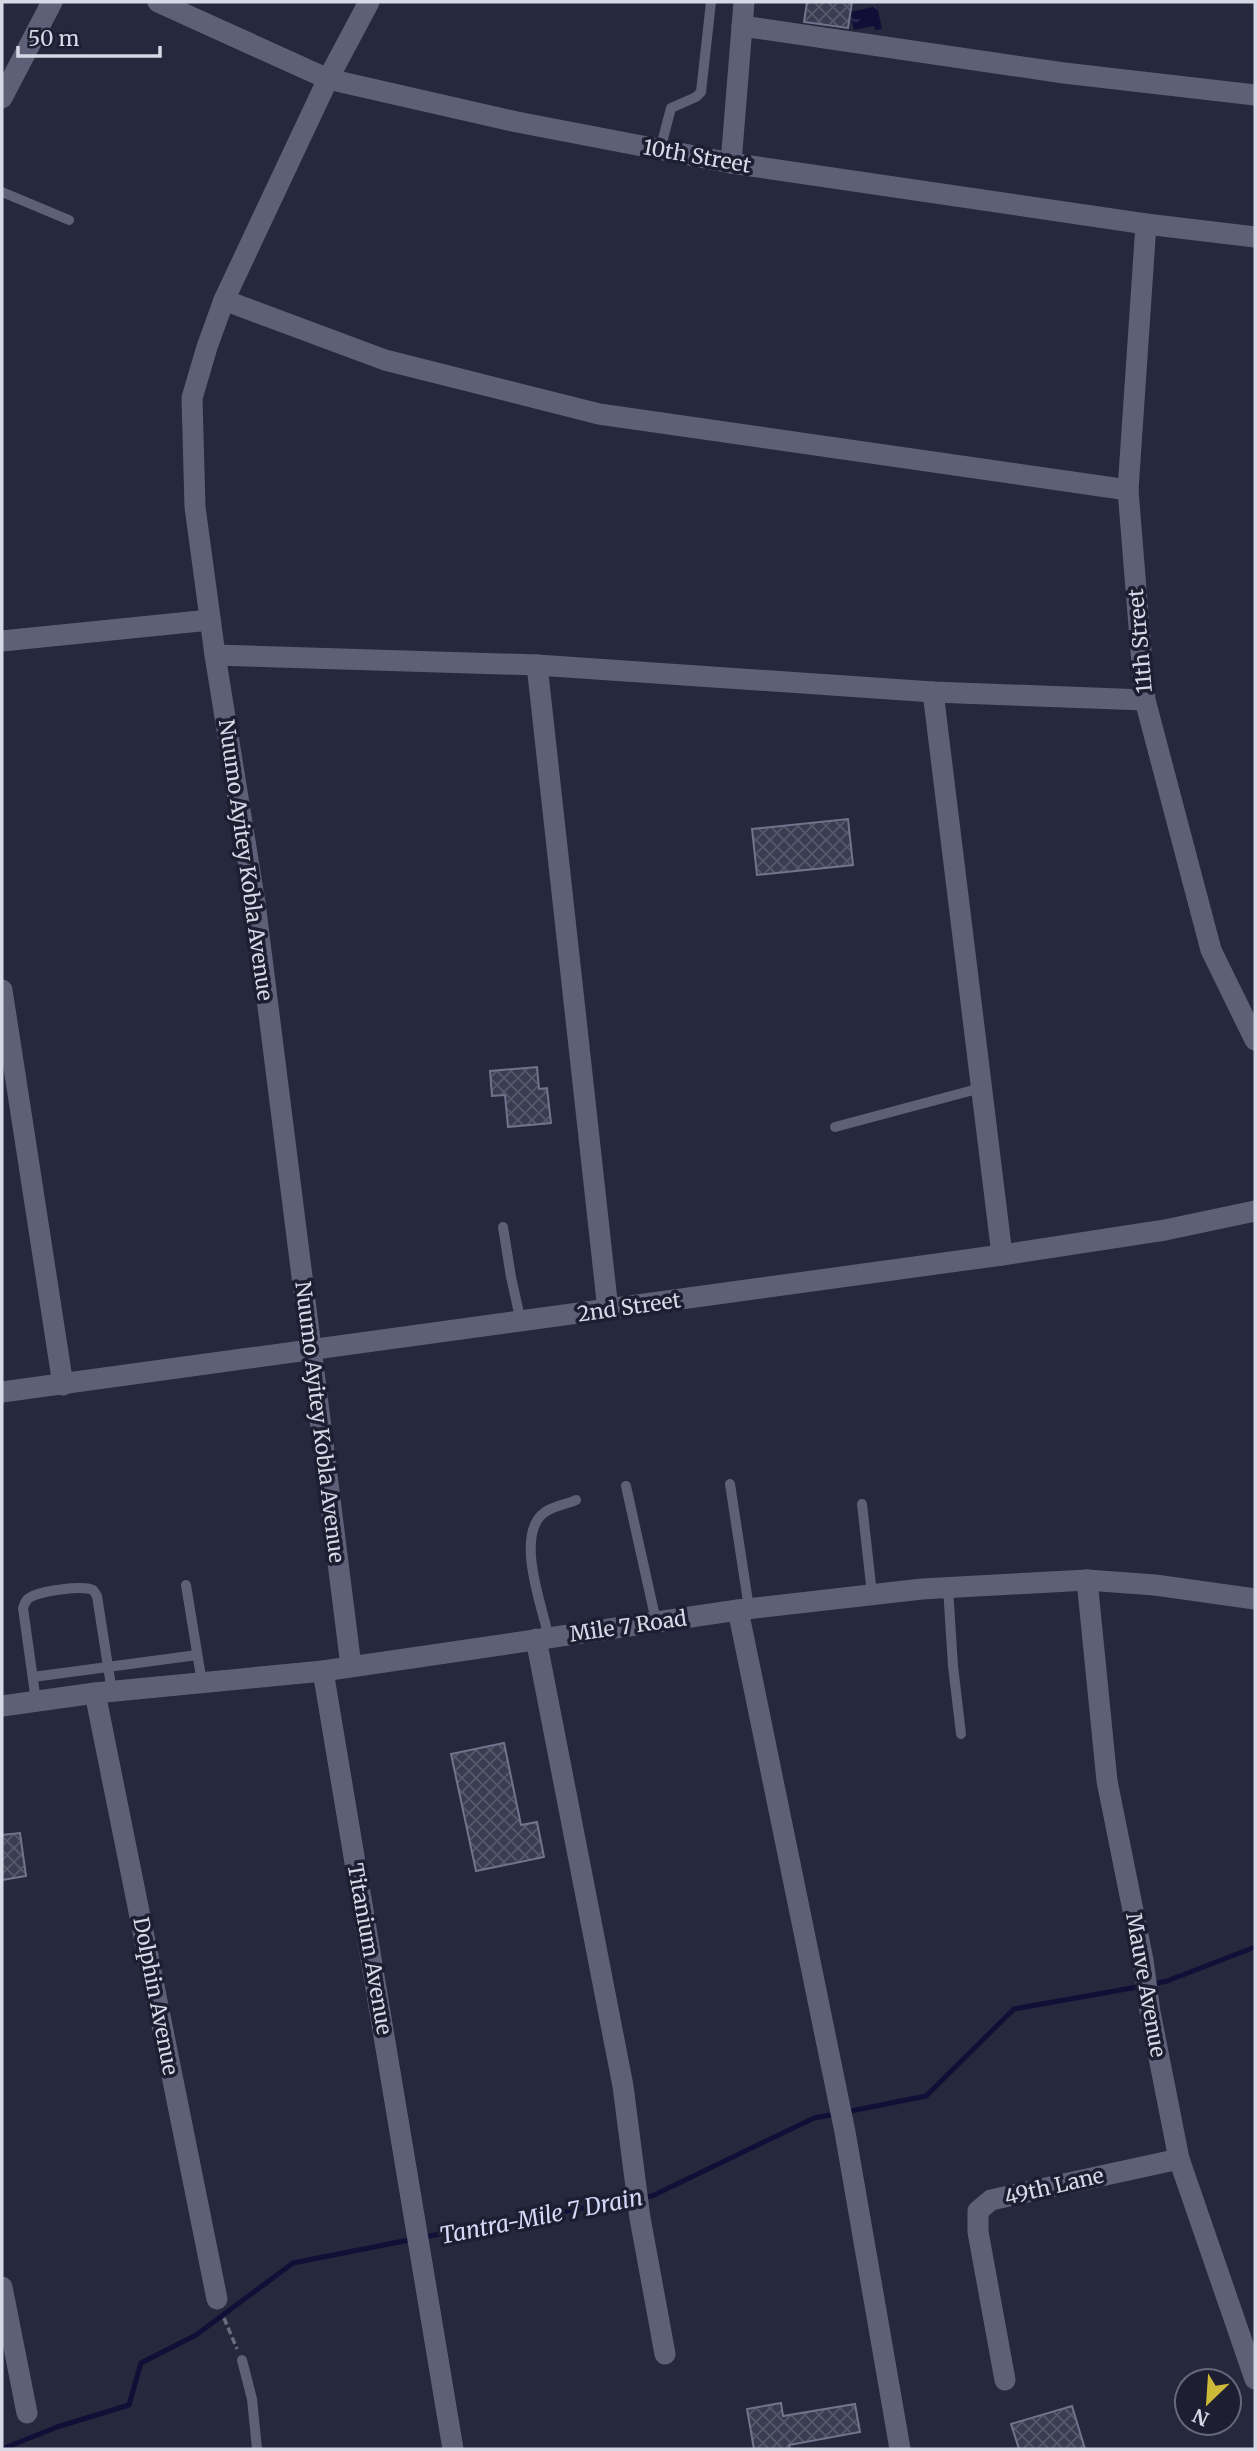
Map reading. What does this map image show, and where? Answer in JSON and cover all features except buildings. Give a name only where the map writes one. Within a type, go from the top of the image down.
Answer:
[{"type":"street","points":[[2,98],[52,2]]},
{"type":"street","name":"10th Street","points":[[158,2],[183,7],[328,79],[517,122],[731,163],[1146,224],[1255,237]]},
{"type":"street","name":"Nuumo Ayitey Kobla Avenue","points":[[351,1667],[254,903],[195,508],[192,398],[224,300],[328,79],[369,2]]},
{"type":"street","points":[[731,163],[744,2]]},
{"type":"street","points":[[742,26],[1064,73],[1255,95]]},
{"type":"street","name":"11th Street","points":[[1146,224],[1128,490],[1144,701],[1211,950],[1255,1040]]},
{"type":"street","points":[[224,300],[384,360],[599,414],[1128,490]]},
{"type":"street","points":[[2,641],[210,620]]},
{"type":"street","points":[[215,655],[537,666],[933,692],[1144,701]]},
{"type":"street","points":[[537,666],[608,1310]]},
{"type":"street","points":[[933,692],[1002,1255]]},
{"type":"street","points":[[2,990],[63,1385]]},
{"type":"street","name":"2nd Street","points":[[2,1392],[1002,1255],[1165,1230],[1255,1211]]},
{"type":"street","name":"Mile 7 Road","points":[[2,1706],[323,1671],[656,1621],[872,1594],[1087,1580],[1155,1585],[1255,1599]]},
{"type":"street","name":"Mauve Avenue","points":[[1087,1580],[1107,1781],[1179,2159],[1255,2379]]},
{"type":"street","points":[[743,1609],[845,2133],[900,2449]]},
{"type":"street","points":[[543,1638],[623,2086],[640,2218],[665,2354]]},
{"type":"street","name":"Titanium Avenue","points":[[323,1671],[453,2449]]},
{"type":"street","name":"Dolphin Avenue","points":[[104,1693],[218,2303]]},
{"type":"street","name":"49th Lane","points":[[1005,2380],[978,2232],[978,2211],[991,2200],[1179,2159]]},
{"type":"street","points":[[2,2287],[27,2413]]},
{"type":"lane","points":[[660,150],[671,108],[702,92],[711,2]]},
{"type":"lane","points":[[2,192],[69,219]]},
{"type":"lane","points":[[835,1128],[981,1088]]},
{"type":"lane","points":[[503,1227],[508,1266],[521,1322]]},
{"type":"lane","points":[[730,1485],[743,1609]]},
{"type":"lane","points":[[626,1486],[656,1621]]},
{"type":"lane","points":[[543,1638],[531,1557],[531,1531],[546,1511],[576,1500]]},
{"type":"lane","points":[[862,1504],[872,1594]]},
{"type":"lane","points":[[186,1584],[202,1683]]},
{"type":"lane","points":[[36,1701],[24,1603],[32,1596],[82,1587],[93,1590],[97,1596],[108,1668],[104,1693]]},
{"type":"lane","points":[[948,1588],[961,1734]]},
{"type":"lane","points":[[33,1677],[197,1655]]},
{"type":"lane","points":[[144,1663],[147,1689]]},
{"type":"lane","points":[[242,2361],[252,2399],[257,2449]]},
{"type":"path","points":[[218,2303],[233,2342]]},
{"type":"water","points":[[877,6],[882,29],[875,30],[874,26],[854,30],[850,12]]},
{"type":"waterway","name":"Tantra-Mile 7 Drain","points":[[1153,1984],[1255,1947]]},
{"type":"waterway","name":"Tantra-Mile 7 Drain","points":[[846,2112],[926,2096],[1014,2009],[1143,1986]]},
{"type":"waterway","name":"Tantra-Mile 7 Drain","points":[[644,2197],[652,2196],[814,2118],[836,2114]]},
{"type":"waterway","name":"Tantra-Mile 7 Drain","points":[[423,2237],[634,2199]]},
{"type":"waterway","name":"Tantra-Mile 7 Drain","points":[[2,2449],[57,2427],[129,2405],[141,2363],[196,2335],[293,2263],[414,2239]]}]
